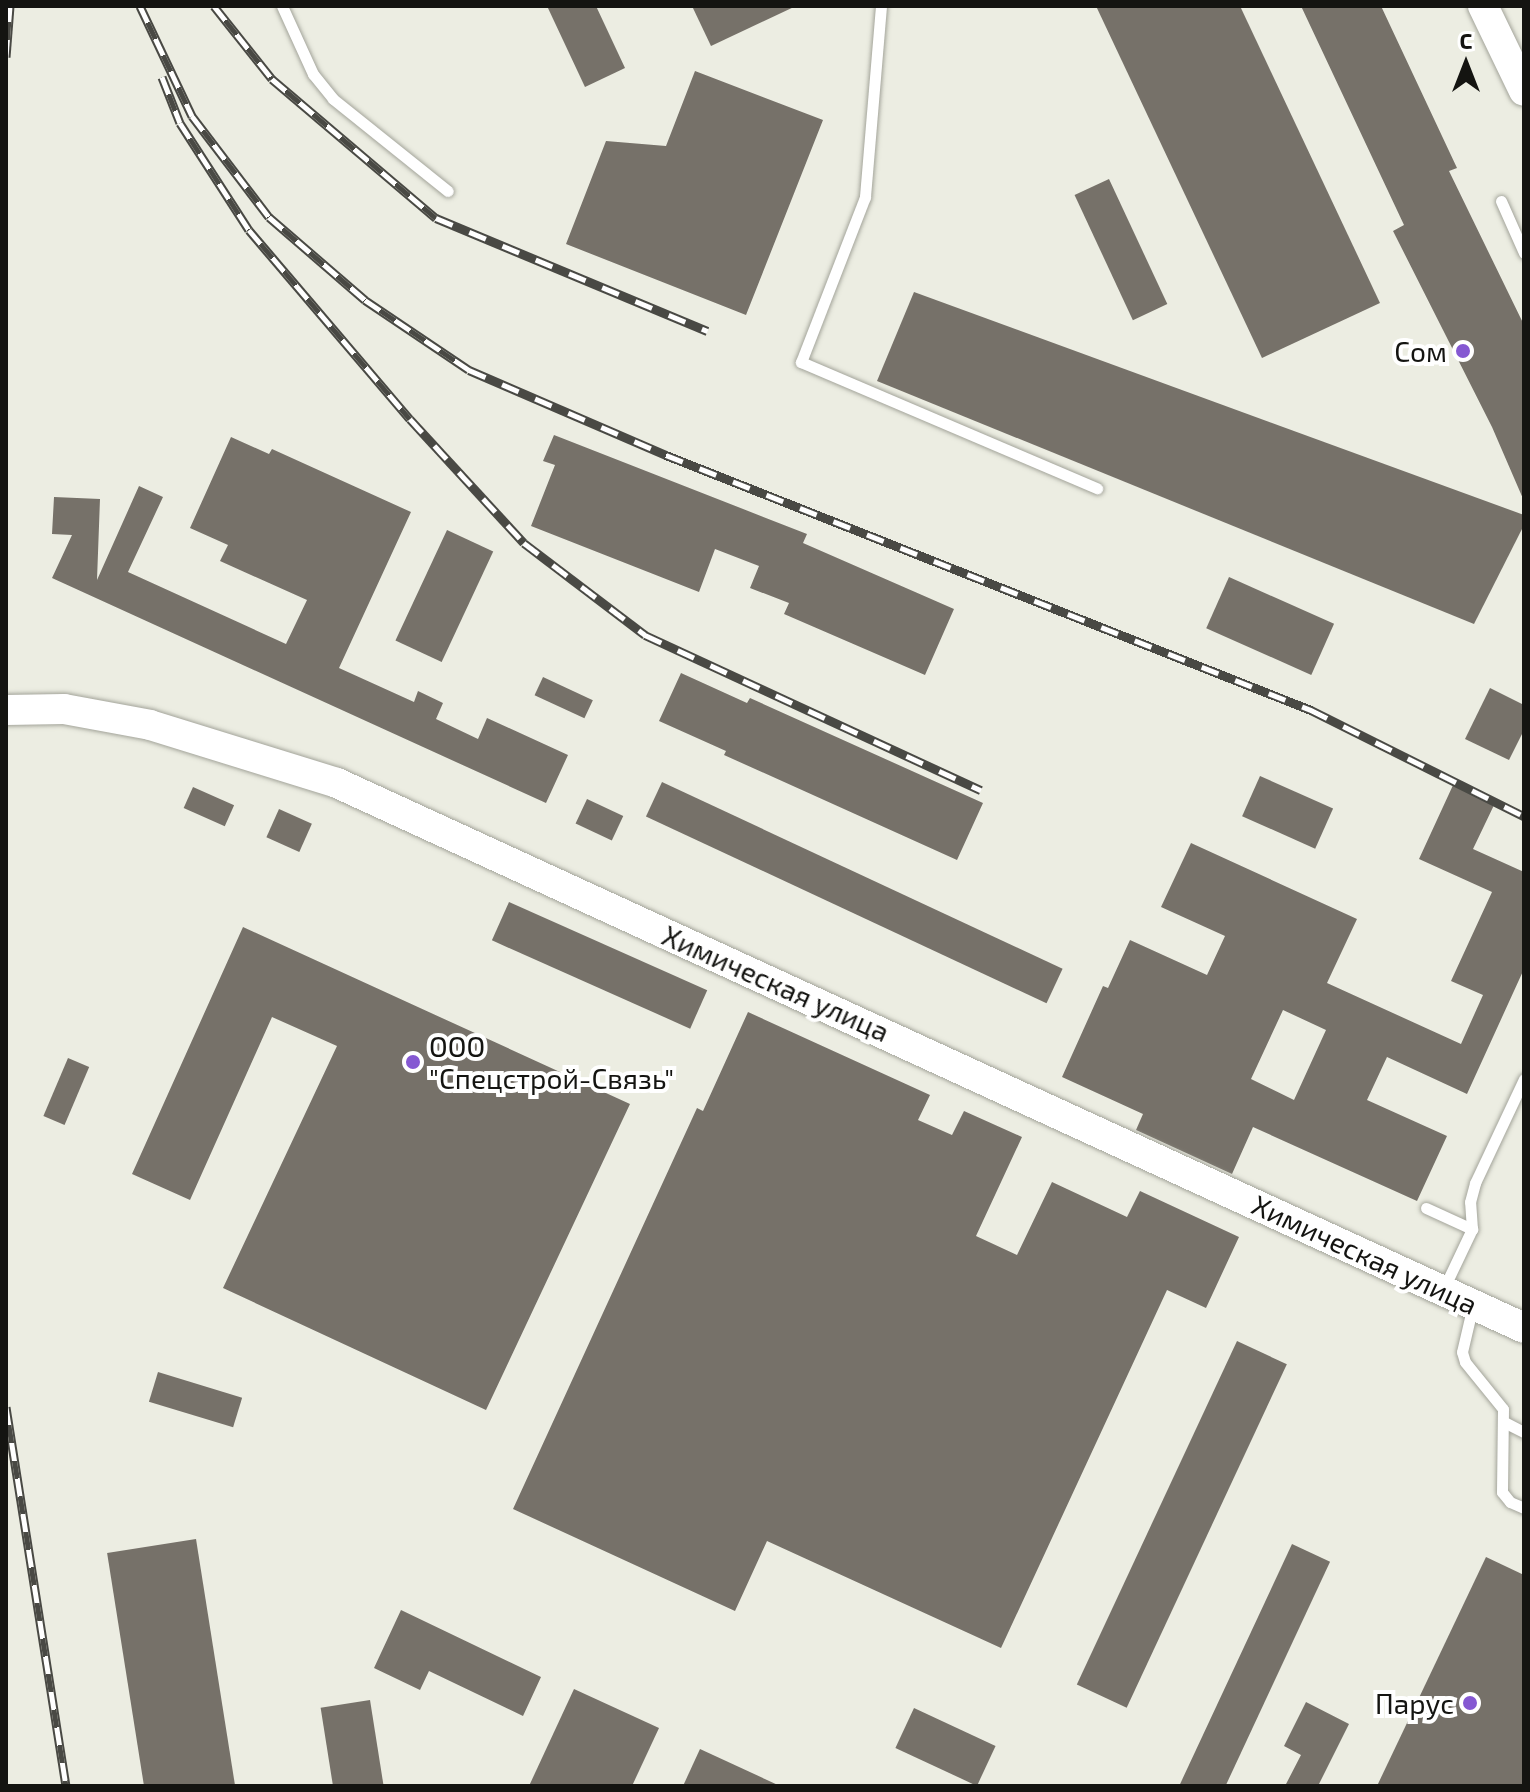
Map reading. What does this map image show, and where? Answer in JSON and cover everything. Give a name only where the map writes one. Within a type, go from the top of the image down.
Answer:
[{"type":"street","points":[[1483,6],[1524,91]]},
{"type":"street","name":"Химическая улица","points":[[6,710],[64,709],[150,725],[337,783],[1524,1328]]},
{"type":"lane","points":[[282,6],[313,74],[333,99],[448,191]]},
{"type":"lane","points":[[881,6],[865,197],[801,362],[1097,488]]},
{"type":"lane","points":[[1501,201],[1524,253]]},
{"type":"lane","points":[[1443,1291],[1472,1229],[1470,1202],[1475,1183],[1524,1079]]},
{"type":"lane","points":[[1426,1208],[1472,1229]]},
{"type":"lane","points":[[1473,1305],[1462,1352],[1465,1362],[1503,1409],[1506,1423],[1500,1477],[1502,1492],[1510,1502],[1524,1508]]},
{"type":"lane","points":[[1506,1423],[1524,1432]]},
{"type":"building","points":[[547,6],[596,6],[625,68],[585,87]]},
{"type":"building","points":[[692,6],[796,6],[711,46]]},
{"type":"building","points":[[1096,6],[1240,6],[1380,303],[1262,358]]},
{"type":"building","points":[[1301,6],[1381,6],[1457,168],[1449,171],[1524,325],[1524,501],[1492,427],[1393,231],[1404,225]]},
{"type":"building","points":[[695,71],[823,120],[746,315],[566,244],[606,141],[666,146]]},
{"type":"building","points":[[1109,179],[1167,304],[1133,320],[1075,195]]},
{"type":"building","points":[[914,292],[1524,515],[1524,525],[1474,624],[877,381]]},
{"type":"building","points":[[554,435],[807,534],[803,543],[954,609],[925,675],[784,614],[789,603],[750,588],[759,566],[715,549],[699,592],[531,526],[555,465],[543,461]]},
{"type":"building","points":[[231,437],[269,454],[272,449],[411,512],[339,668],[414,702],[418,691],[443,703],[436,719],[478,739],[487,718],[568,755],[546,803],[52,578],[72,535],[52,534],[54,497],[100,499],[97,580],[139,486],[163,497],[128,572],[286,644],[307,600],[220,561],[228,545],[190,528]]},
{"type":"building","points":[[447,530],[493,552],[442,662],[395,641]]},
{"type":"building","points":[[1229,577],[1334,624],[1311,675],[1206,628]]},
{"type":"building","points":[[681,673],[747,703],[750,698],[983,803],[957,860],[724,755],[726,751],[659,721]]},
{"type":"building","points":[[543,677],[593,700],[584,718],[535,695]]},
{"type":"building","points":[[1490,688],[1524,705],[1524,730],[1509,760],[1465,739]]},
{"type":"building","points":[[1260,776],[1333,809],[1315,849],[1242,816]]},
{"type":"building","points":[[662,782],[1063,969],[1047,1003],[646,816]]},
{"type":"building","points":[[1454,783],[1495,803],[1473,849],[1524,872],[1524,969],[1467,1094],[1387,1057],[1367,1100],[1447,1136],[1417,1201],[1253,1127],[1232,1174],[1136,1130],[1143,1114],[1062,1077],[1103,986],[1108,988],[1130,940],[1207,975],[1225,936],[1161,907],[1191,843],[1357,919],[1327,983],[1461,1044],[1483,995],[1451,981],[1492,892],[1419,859]],"holes":[[[1283,1010],[1326,1030],[1294,1100],[1251,1079]]]},
{"type":"building","points":[[193,787],[234,805],[225,826],[184,808]]},
{"type":"building","points":[[587,799],[623,816],[612,840],[576,823]]},
{"type":"building","points":[[279,809],[312,824],[299,852],[266,837]]},
{"type":"building","points":[[509,902],[707,990],[690,1029],[492,940]]},
{"type":"building","points":[[243,927],[630,1104],[486,1410],[223,1288],[337,1046],[272,1017],[190,1200],[132,1174]]},
{"type":"building","points":[[748,1012],[930,1095],[918,1120],[952,1135],[964,1111],[1022,1137],[976,1236],[1017,1255],[1052,1182],[1127,1217],[1140,1191],[1239,1237],[1206,1308],[1167,1290],[1001,1648],[767,1541],[735,1611],[513,1509],[697,1108],[703,1111]]},
{"type":"building","points":[[68,1058],[89,1067],[65,1125],[43,1116]]},
{"type":"building","points":[[1237,1341],[1287,1364],[1127,1708],[1077,1684]]},
{"type":"building","points":[[158,1372],[242,1398],[233,1427],[149,1402]]},
{"type":"building","points":[[196,1539],[235,1786],[144,1786],[107,1553]]},
{"type":"building","points":[[1292,1544],[1330,1562],[1225,1786],[1179,1786]]},
{"type":"building","name":"Парус","points":[[1486,1557],[1524,1575],[1524,1786],[1377,1786]]},
{"type":"building","points":[[401,1610],[541,1677],[523,1716],[429,1671],[420,1690],[374,1668]]},
{"type":"building","points":[[574,1689],[659,1728],[632,1786],[529,1786]]},
{"type":"building","points":[[370,1700],[384,1786],[333,1786],[321,1708]]},
{"type":"building","points":[[1306,1702],[1349,1724],[1318,1786],[1285,1786],[1301,1755],[1284,1746]]},
{"type":"building","points":[[914,1708],[996,1746],[977,1786],[895,1748]]},
{"type":"building","points":[[700,1749],[780,1786],[683,1786]]},
{"type":"railway","points":[[6,57],[10,6]]},
{"type":"railway","points":[[140,6],[192,116],[269,217],[365,300],[469,370],[666,455],[1311,710],[1524,816]]},
{"type":"railway","points":[[214,6],[272,79],[436,218],[707,331]]},
{"type":"railway","points":[[162,77],[180,123],[249,230],[410,419],[524,543],[645,635],[981,790]]},
{"type":"railway","points":[[6,1407],[66,1786]]},
{"type":"place","name":"Сом","points":[[1463,351]]},
{"type":"place","name":"ООО \"Спецстрой-Связь\"","points":[[413,1062]]},
{"type":"place","name":"Парус","points":[[1470,1703]]}]
